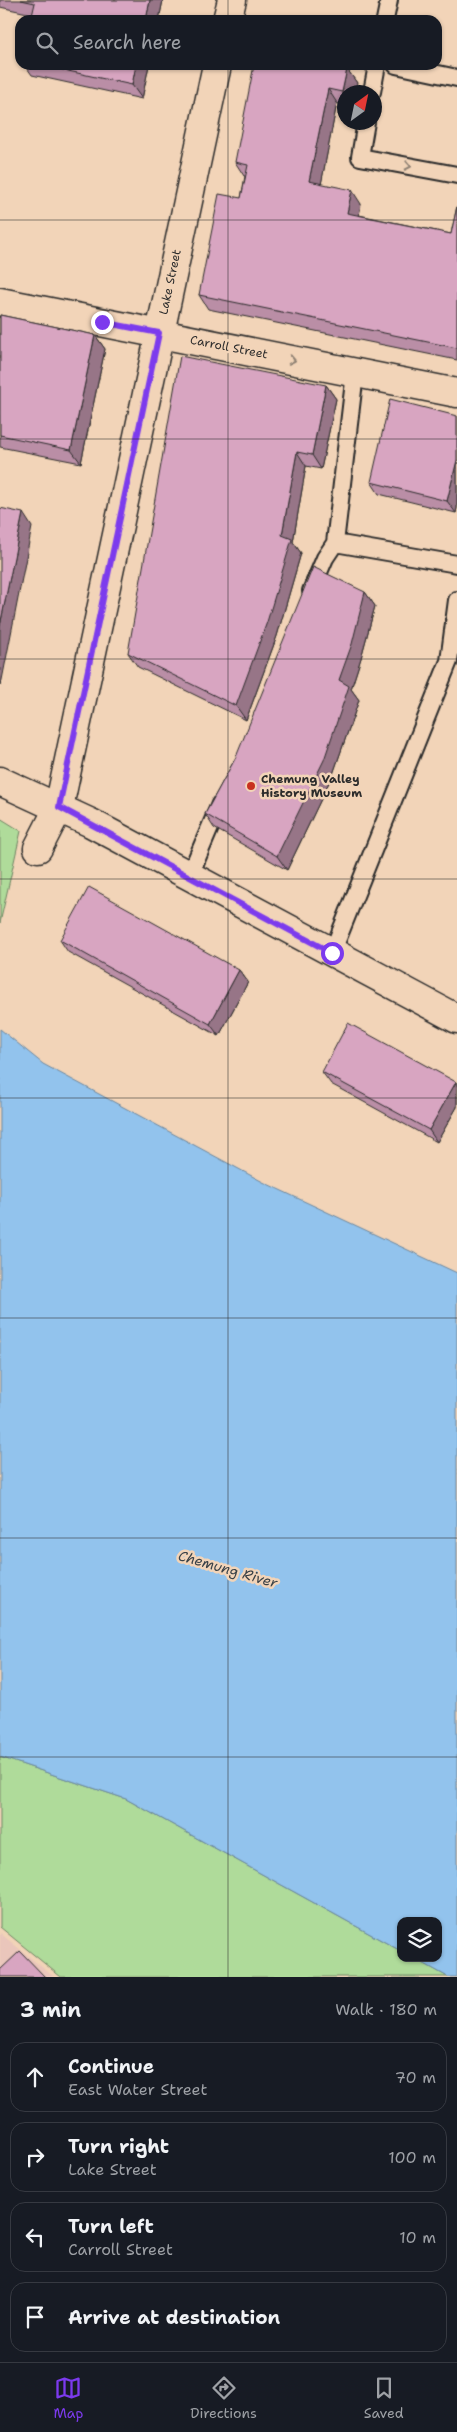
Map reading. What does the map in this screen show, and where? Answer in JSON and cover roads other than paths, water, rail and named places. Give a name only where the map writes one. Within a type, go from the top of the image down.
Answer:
[{"type":"street","points":[[228,15],[232,0]]},
{"type":"street","name":"Lake Street","points":[[38,848],[59,807],[216,70]]},
{"type":"street","name":"Carroll Street","points":[[0,302],[457,393]]},
{"type":"street","points":[[0,781],[59,807],[457,1019]]},
{"type":"lane","points":[[386,15],[389,0]]},
{"type":"lane","points":[[373,85],[376,70]]},
{"type":"lane","points":[[419,70],[457,78]]},
{"type":"lane","points":[[365,130],[360,157],[457,176]]},
{"type":"lane","points":[[306,604],[325,558],[335,543],[355,373]]},
{"type":"lane","points":[[335,543],[457,564]]},
{"type":"lane","points":[[332,953],[449,661],[457,600]]},
{"type":"lane","points":[[189,876],[228,786]]},
{"type":"water","name":"Chemung River","points":[[0,1029],[43,1064],[263,1182],[457,1273],[457,1977],[448,1977],[421,1962],[442,1962],[442,1917],[397,1917],[397,1949],[126,1799],[0,1757]]},
{"type":"place","name":"Chemung Valley History Museum","points":[[251,786]]}]
